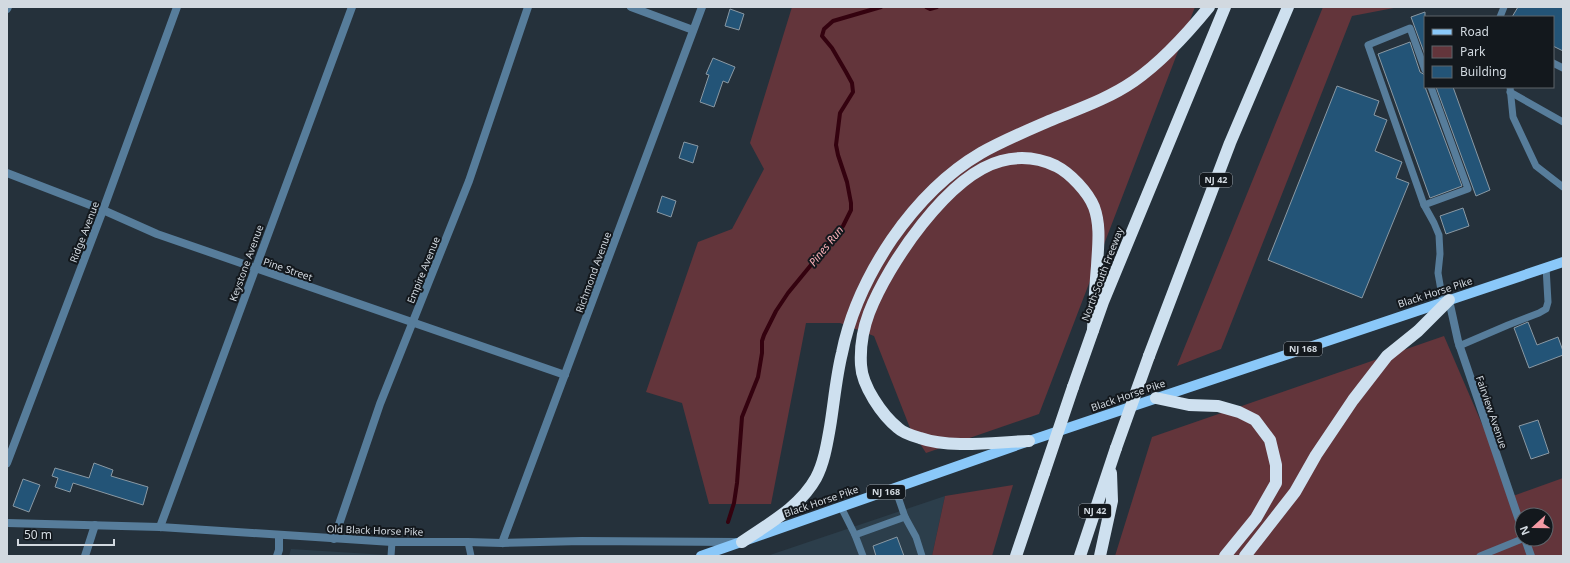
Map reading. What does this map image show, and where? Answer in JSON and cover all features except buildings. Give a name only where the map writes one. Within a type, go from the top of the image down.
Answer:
[{"type":"highway","points":[[742,542],[785,512],[802,498],[816,478],[826,452],[842,352],[855,307],[870,276],[891,240],[917,207],[944,179],[980,154],[1022,133],[1108,96],[1134,82],[1159,63],[1209,7]]},
{"type":"highway","name":"North-South Freeway","points":[[1016,556],[1103,302],[1225,7]]},
{"type":"highway","name":"NJ 42","points":[[1080,556],[1149,356],[1230,143],[1288,7]]},
{"type":"highway","points":[[1029,441],[949,444],[921,439],[899,429],[883,414],[869,390],[861,366],[862,342],[869,313],[887,276],[916,231],[946,198],[972,175],[1001,161],[1033,159],[1048,162],[1063,170],[1076,180],[1093,206],[1099,228],[1093,330]]},
{"type":"highway","points":[[1245,556],[1295,492],[1316,455],[1340,418],[1382,362],[1418,331],[1446,301]]},
{"type":"highway","points":[[1156,398],[1189,405],[1218,406],[1239,412],[1255,420],[1270,440],[1276,465],[1276,483],[1256,518],[1225,556]]},
{"type":"highway","points":[[1100,556],[1112,500],[1111,466]]},
{"type":"main road","name":"Black Horse Pike","points":[[702,556],[1029,441],[1563,262]]},
{"type":"street","name":"Ridge Avenue","points":[[7,463],[103,210],[177,7]]},
{"type":"street","name":"Keystone Avenue","points":[[160,527],[352,7]]},
{"type":"street","name":"Empire Avenue","points":[[334,539],[380,404],[469,181],[528,7]]},
{"type":"street","points":[[631,7],[693,30]]},
{"type":"street","name":"Richmond Avenue","points":[[502,544],[702,7]]},
{"type":"street","name":"Pine Street","points":[[7,173],[103,210],[157,234],[565,376]]},
{"type":"street","name":"Fairview Avenue","points":[[1446,301],[1459,346],[1514,507]]},
{"type":"street","name":"Old Black Horse Pike","points":[[7,522],[160,527],[392,542],[468,542],[502,544],[582,541],[742,542]]},
{"type":"street","points":[[85,556],[95,525]]},
{"type":"street","points":[[277,556],[279,550],[279,535]]},
{"type":"lane","points":[[1424,67],[1410,28],[1368,45],[1424,205],[1439,235],[1440,254],[1438,273],[1446,301]]},
{"type":"lane","points":[[1554,64],[1563,68]]},
{"type":"lane","points":[[1424,205],[1468,189],[1431,88]]},
{"type":"lane","points":[[1510,90],[1563,122]]},
{"type":"lane","points":[[1510,90],[1513,118],[1536,166],[1563,187]]},
{"type":"lane","points":[[1459,346],[1546,309],[1548,302],[1546,267]]},
{"type":"lane","points":[[895,488],[905,518],[916,537],[922,556]]},
{"type":"lane","points":[[841,507],[855,535],[863,556]]},
{"type":"lane","points":[[855,535],[905,518]]},
{"type":"lane","points":[[391,556],[392,542]]},
{"type":"lane","points":[[468,542],[470,556]]},
{"type":"lane","points":[[1480,556],[1514,542]]},
{"type":"shaded area","points":[[945,496],[932,556],[767,556]]},
{"type":"shaded area","points":[[291,549],[402,556],[289,556]]},
{"type":"green space","points":[[792,7],[1195,7],[1039,414],[926,453],[910,428],[874,336],[840,323],[806,323],[771,504],[709,504],[682,403],[646,392],[698,242],[732,229],[764,169],[750,143]]},
{"type":"green space","points":[[1323,7],[1399,7],[1352,16],[1221,349],[1177,366]]},
{"type":"green space","points":[[1444,336],[1513,496],[1563,478],[1563,556],[1115,556],[1152,437]]},
{"type":"green space","points":[[1013,485],[992,556],[932,556],[945,496]]},
{"type":"waterway","name":"Pines Run","points":[[728,522],[734,503],[737,483],[742,417],[758,377],[764,335],[776,311],[788,293],[843,226],[851,210],[847,182],[836,145],[840,113],[853,92],[852,83],[832,48],[822,36],[824,29],[833,21],[881,7]]},
{"type":"waterway","name":"Pines Run","points":[[926,7],[930,9],[937,7]]}]
